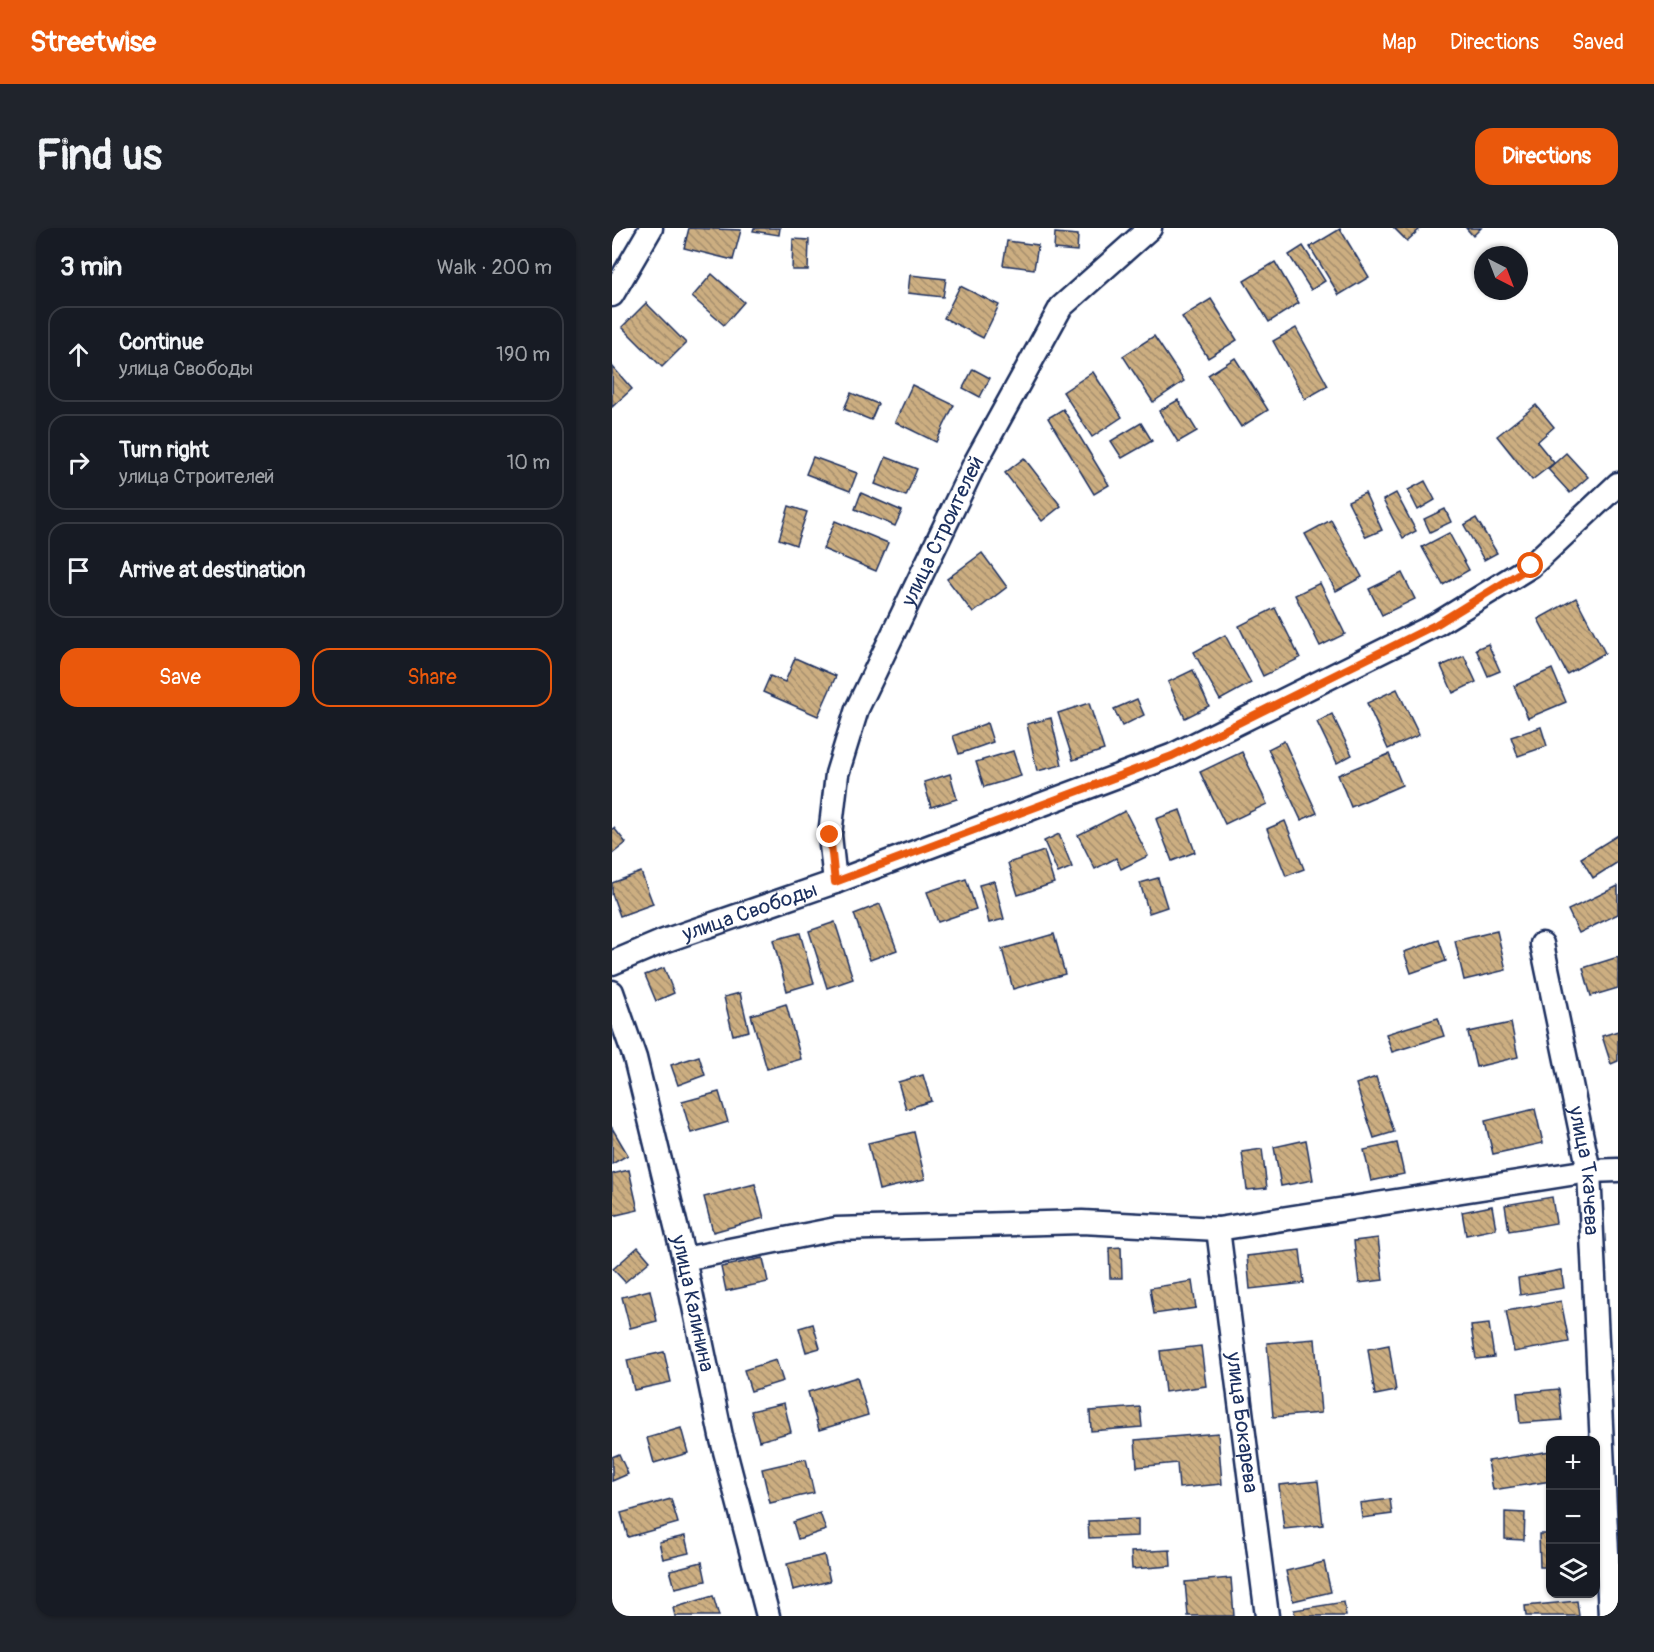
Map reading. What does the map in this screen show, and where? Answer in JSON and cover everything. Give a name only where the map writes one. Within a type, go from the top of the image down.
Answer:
[{"type":"street","points":[[612,295],[651,228]]},
{"type":"street","name":"улица Строителей","points":[[835,882],[830,835],[837,774],[857,709],[975,464],[1061,307],[1150,228]]},
{"type":"street","name":"улица Свободы","points":[[612,963],[664,941],[835,882],[1172,756],[1437,624],[1531,566],[1618,484]]},
{"type":"street","name":"улица Ткачева","points":[[1542,944],[1589,1171],[1610,1616]]},
{"type":"street","name":"улица Калинина","points":[[612,992],[635,1058],[684,1258],[721,1436],[768,1616]]},
{"type":"street","points":[[684,1258],[836,1229],[1082,1222],[1218,1229],[1589,1171],[1618,1170]]},
{"type":"street","name":"улица Бокарева","points":[[1218,1229],[1267,1616]]},
{"type":"building","points":[[689,228],[741,230],[733,260],[684,248]]},
{"type":"building","points":[[754,228],[780,228],[779,235],[753,231]]},
{"type":"building","points":[[1394,228],[1421,228],[1407,241]]},
{"type":"building","points":[[1466,228],[1481,228],[1473,236]]},
{"type":"building","points":[[1340,229],[1369,277],[1339,295],[1310,247]]},
{"type":"building","points":[[1055,233],[1078,235],[1077,251],[1054,249]]},
{"type":"building","points":[[793,239],[809,240],[808,270],[792,270]]},
{"type":"building","points":[[1007,241],[1038,245],[1034,269],[1003,265]]},
{"type":"building","points":[[1303,246],[1325,281],[1311,290],[1289,255]]},
{"type":"building","points":[[1275,262],[1299,303],[1269,322],[1244,281]]},
{"type":"building","points":[[712,274],[744,302],[724,325],[692,297]]},
{"type":"building","points":[[910,275],[946,279],[943,297],[908,293]]},
{"type":"building","points":[[960,286],[999,305],[983,338],[944,318]]},
{"type":"building","points":[[1211,299],[1237,340],[1208,358],[1182,317]]},
{"type":"building","points":[[646,303],[686,343],[662,367],[622,327]]},
{"type":"building","points":[[1296,328],[1328,386],[1305,399],[1273,341]]},
{"type":"building","points":[[1154,336],[1184,381],[1153,402],[1123,356]]},
{"type":"building","points":[[1235,358],[1268,410],[1241,427],[1208,375]]},
{"type":"building","points":[[612,366],[632,389],[612,407]]},
{"type":"building","points":[[973,369],[990,378],[980,397],[963,388]]},
{"type":"building","points":[[1093,372],[1122,417],[1092,437],[1063,392]]},
{"type":"building","points":[[912,385],[954,405],[936,442],[895,422]]},
{"type":"building","points":[[851,393],[878,404],[871,420],[844,409]]},
{"type":"building","points":[[1178,400],[1197,431],[1178,442],[1159,411]]},
{"type":"building","points":[[1536,405],[1554,427],[1537,442],[1554,463],[1532,480],[1497,436]]},
{"type":"building","points":[[1063,409],[1109,485],[1094,494],[1048,418]]},
{"type":"building","points":[[1141,423],[1152,441],[1122,458],[1111,441]]},
{"type":"building","points":[[1566,453],[1588,477],[1570,493],[1548,469]]},
{"type":"building","points":[[813,457],[857,473],[850,491],[806,474]]},
{"type":"building","points":[[886,457],[917,469],[906,496],[875,484]]},
{"type":"building","points":[[1024,458],[1061,506],[1042,521],[1005,473]]},
{"type":"building","points":[[1425,481],[1435,500],[1418,510],[1408,490]]},
{"type":"building","points":[[861,493],[902,511],[895,526],[855,509]]},
{"type":"building","points":[[1365,493],[1382,530],[1366,537],[1348,501]]},
{"type":"building","points":[[1396,493],[1416,531],[1403,538],[1383,500]]},
{"type":"building","points":[[789,506],[807,512],[796,545],[779,539]]},
{"type":"building","points":[[1445,509],[1451,522],[1430,532],[1424,519]]},
{"type":"building","points":[[1476,518],[1497,553],[1484,560],[1464,525]]},
{"type":"building","points":[[1331,520],[1362,577],[1336,591],[1305,534]]},
{"type":"building","points":[[835,521],[888,543],[876,571],[823,549]]},
{"type":"building","points":[[1449,533],[1469,570],[1443,585],[1422,547]]},
{"type":"building","points":[[982,553],[1007,587],[973,613],[947,579]]},
{"type":"building","points":[[1402,573],[1415,599],[1382,615],[1369,589]]},
{"type":"building","points":[[1320,583],[1345,634],[1320,646],[1295,595]]},
{"type":"building","points":[[1576,598],[1605,653],[1567,674],[1538,619]]},
{"type":"building","points":[[1275,608],[1300,658],[1263,676],[1239,626]]},
{"type":"building","points":[[1225,635],[1251,683],[1220,700],[1194,652]]},
{"type":"building","points":[[1488,644],[1500,671],[1488,676],[1476,649]]},
{"type":"building","points":[[1464,656],[1476,682],[1453,693],[1441,666]]},
{"type":"building","points":[[795,658],[836,676],[818,716],[763,692],[770,676],[785,682]]},
{"type":"building","points":[[1552,669],[1566,702],[1528,718],[1514,686]]},
{"type":"building","points":[[1193,670],[1209,706],[1185,718],[1168,682]]},
{"type":"building","points":[[1397,689],[1419,735],[1388,749],[1367,703]]},
{"type":"building","points":[[1137,699],[1144,715],[1122,726],[1114,709]]},
{"type":"building","points":[[1089,703],[1104,750],[1073,760],[1058,713]]},
{"type":"building","points":[[1332,714],[1352,755],[1337,763],[1317,722]]},
{"type":"building","points":[[1051,718],[1062,765],[1037,771],[1027,724]]},
{"type":"building","points":[[987,723],[993,742],[959,754],[953,736]]},
{"type":"building","points":[[1541,727],[1547,746],[1518,756],[1511,737]]},
{"type":"building","points":[[1284,741],[1317,813],[1301,820],[1268,749]]},
{"type":"building","points":[[1013,751],[1021,776],[984,787],[976,762]]},
{"type":"building","points":[[1242,752],[1267,804],[1225,824],[1200,772]]},
{"type":"building","points":[[1389,754],[1402,785],[1351,807],[1338,775]]},
{"type":"building","points":[[950,774],[957,799],[931,807],[924,782]]},
{"type":"building","points":[[1180,810],[1195,852],[1172,861],[1156,819]]},
{"type":"building","points":[[1125,811],[1148,856],[1121,869],[1116,858],[1095,869],[1078,835]]},
{"type":"building","points":[[1285,821],[1304,869],[1286,876],[1267,829]]},
{"type":"building","points":[[614,828],[626,843],[612,854],[612,829]]},
{"type":"building","points":[[1059,834],[1072,867],[1058,873],[1044,841]]},
{"type":"building","points":[[1618,835],[1618,862],[1593,878],[1581,858]]},
{"type":"building","points":[[1044,851],[1054,883],[1018,895],[1008,863]]},
{"type":"building","points":[[641,872],[653,904],[620,916],[612,894],[612,883]]},
{"type":"building","points":[[1158,878],[1167,907],[1149,913],[1140,883]]},
{"type":"building","points":[[966,879],[976,909],[938,922],[927,892]]},
{"type":"building","points":[[994,881],[1004,919],[989,923],[979,885]]},
{"type":"building","points":[[1618,886],[1618,914],[1579,933],[1568,910]]},
{"type":"building","points":[[880,904],[897,950],[870,960],[854,914]]},
{"type":"building","points":[[835,922],[853,979],[827,988],[809,931]]},
{"type":"building","points":[[1497,931],[1506,970],[1464,980],[1455,941]]},
{"type":"building","points":[[800,933],[814,983],[787,991],[773,940]]},
{"type":"building","points":[[1054,934],[1065,974],[1013,989],[1002,949]]},
{"type":"building","points":[[1439,940],[1446,961],[1411,973],[1404,952]]},
{"type":"building","points":[[1618,957],[1618,988],[1591,996],[1583,968]]},
{"type":"building","points":[[664,968],[674,993],[656,1001],[645,975]]},
{"type":"building","points":[[740,993],[749,1031],[733,1035],[724,997]]},
{"type":"building","points":[[786,1004],[801,1059],[767,1069],[751,1015]]},
{"type":"building","points":[[1438,1018],[1444,1036],[1392,1052],[1386,1034]]},
{"type":"building","points":[[1511,1023],[1518,1057],[1476,1067],[1468,1032]]},
{"type":"building","points":[[1618,1031],[1618,1061],[1611,1064],[1602,1036]]},
{"type":"building","points":[[699,1056],[705,1075],[678,1085],[671,1065]]},
{"type":"building","points":[[923,1075],[931,1101],[906,1109],[898,1082]]},
{"type":"building","points":[[1376,1077],[1394,1132],[1374,1138],[1356,1084]]},
{"type":"building","points":[[719,1092],[728,1122],[691,1133],[682,1102]]},
{"type":"building","points":[[1535,1109],[1543,1143],[1493,1154],[1485,1121]]},
{"type":"building","points":[[612,1128],[628,1155],[612,1164]]},
{"type":"building","points":[[914,1132],[925,1179],[879,1190],[868,1143]]},
{"type":"building","points":[[1306,1140],[1313,1180],[1281,1186],[1274,1147]]},
{"type":"building","points":[[1397,1143],[1404,1174],[1371,1181],[1364,1150]]},
{"type":"building","points":[[1262,1149],[1267,1188],[1247,1190],[1242,1152]]},
{"type":"building","points":[[629,1170],[638,1210],[612,1216],[612,1174]]},
{"type":"building","points":[[755,1184],[764,1218],[713,1232],[704,1197]]},
{"type":"building","points":[[1552,1197],[1556,1223],[1509,1231],[1505,1205]]},
{"type":"building","points":[[1492,1206],[1496,1229],[1466,1235],[1462,1212]]},
{"type":"building","points":[[1378,1238],[1383,1280],[1359,1283],[1354,1241]]},
{"type":"building","points":[[638,1247],[650,1261],[625,1282],[613,1269]]},
{"type":"building","points":[[1121,1247],[1122,1278],[1110,1278],[1109,1248]]},
{"type":"building","points":[[1300,1250],[1304,1283],[1250,1289],[1247,1256]]},
{"type":"building","points":[[763,1258],[768,1282],[726,1291],[721,1267]]},
{"type":"building","points":[[1561,1270],[1564,1288],[1520,1295],[1518,1278]]},
{"type":"building","points":[[1192,1281],[1196,1308],[1154,1314],[1150,1288]]},
{"type":"building","points":[[650,1290],[657,1321],[630,1328],[622,1297]]},
{"type":"building","points":[[1561,1301],[1569,1342],[1514,1352],[1506,1311]]},
{"type":"building","points":[[813,1324],[820,1348],[806,1352],[799,1328]]},
{"type":"building","points":[[1489,1324],[1494,1357],[1476,1359],[1471,1326]]},
{"type":"building","points":[[1315,1339],[1321,1413],[1273,1417],[1267,1343]]},
{"type":"building","points":[[1389,1345],[1396,1391],[1375,1395],[1368,1349]]},
{"type":"building","points":[[1201,1346],[1206,1386],[1165,1392],[1160,1351]]},
{"type":"building","points":[[664,1352],[671,1382],[634,1390],[627,1360]]},
{"type":"building","points":[[776,1360],[783,1381],[751,1391],[744,1370]]},
{"type":"building","points":[[857,1377],[868,1415],[819,1430],[808,1392]]},
{"type":"building","points":[[1559,1389],[1562,1420],[1520,1423],[1517,1393]]},
{"type":"building","points":[[784,1403],[791,1432],[759,1441],[751,1411]]},
{"type":"building","points":[[1140,1407],[1142,1427],[1091,1431],[1090,1411]]},
{"type":"building","points":[[681,1428],[688,1453],[654,1463],[647,1438]]},
{"type":"building","points":[[1218,1433],[1222,1484],[1179,1488],[1177,1463],[1137,1467],[1135,1440]]},
{"type":"building","points":[[1546,1452],[1546,1482],[1493,1490],[1488,1461]]},
{"type":"building","points":[[619,1454],[628,1474],[612,1481],[612,1457]]},
{"type":"building","points":[[806,1459],[814,1493],[770,1503],[762,1469]]},
{"type":"building","points":[[1318,1481],[1323,1525],[1284,1529],[1279,1485]]},
{"type":"building","points":[[671,1499],[678,1523],[628,1537],[621,1513]]},
{"type":"building","points":[[1390,1499],[1392,1514],[1362,1518],[1360,1503]]},
{"type":"building","points":[[1505,1512],[1525,1513],[1524,1540],[1505,1539]]},
{"type":"building","points":[[820,1513],[826,1530],[798,1539],[793,1522]]},
{"type":"building","points":[[1138,1519],[1138,1536],[1089,1538],[1088,1521]]},
{"type":"building","points":[[1539,1534],[1546,1534],[1546,1567],[1540,1567]]},
{"type":"building","points":[[685,1536],[689,1553],[663,1559],[659,1542]]},
{"type":"building","points":[[1170,1550],[1171,1566],[1132,1569],[1131,1552]]},
{"type":"building","points":[[824,1555],[830,1581],[793,1590],[787,1564]]},
{"type":"building","points":[[702,1562],[706,1581],[675,1588],[670,1570]]},
{"type":"building","points":[[1324,1562],[1331,1592],[1293,1601],[1286,1571]]},
{"type":"building","points":[[1231,1578],[1234,1616],[1188,1616],[1185,1582]]},
{"type":"building","points":[[713,1596],[719,1616],[675,1616],[673,1608]]},
{"type":"building","points":[[1577,1601],[1579,1616],[1526,1616],[1525,1606]]},
{"type":"building","points":[[1344,1602],[1346,1616],[1295,1616],[1294,1610]]},
{"type":"route","points":[[830,835],[835,882],[1172,756],[1437,624],[1531,566]]}]
